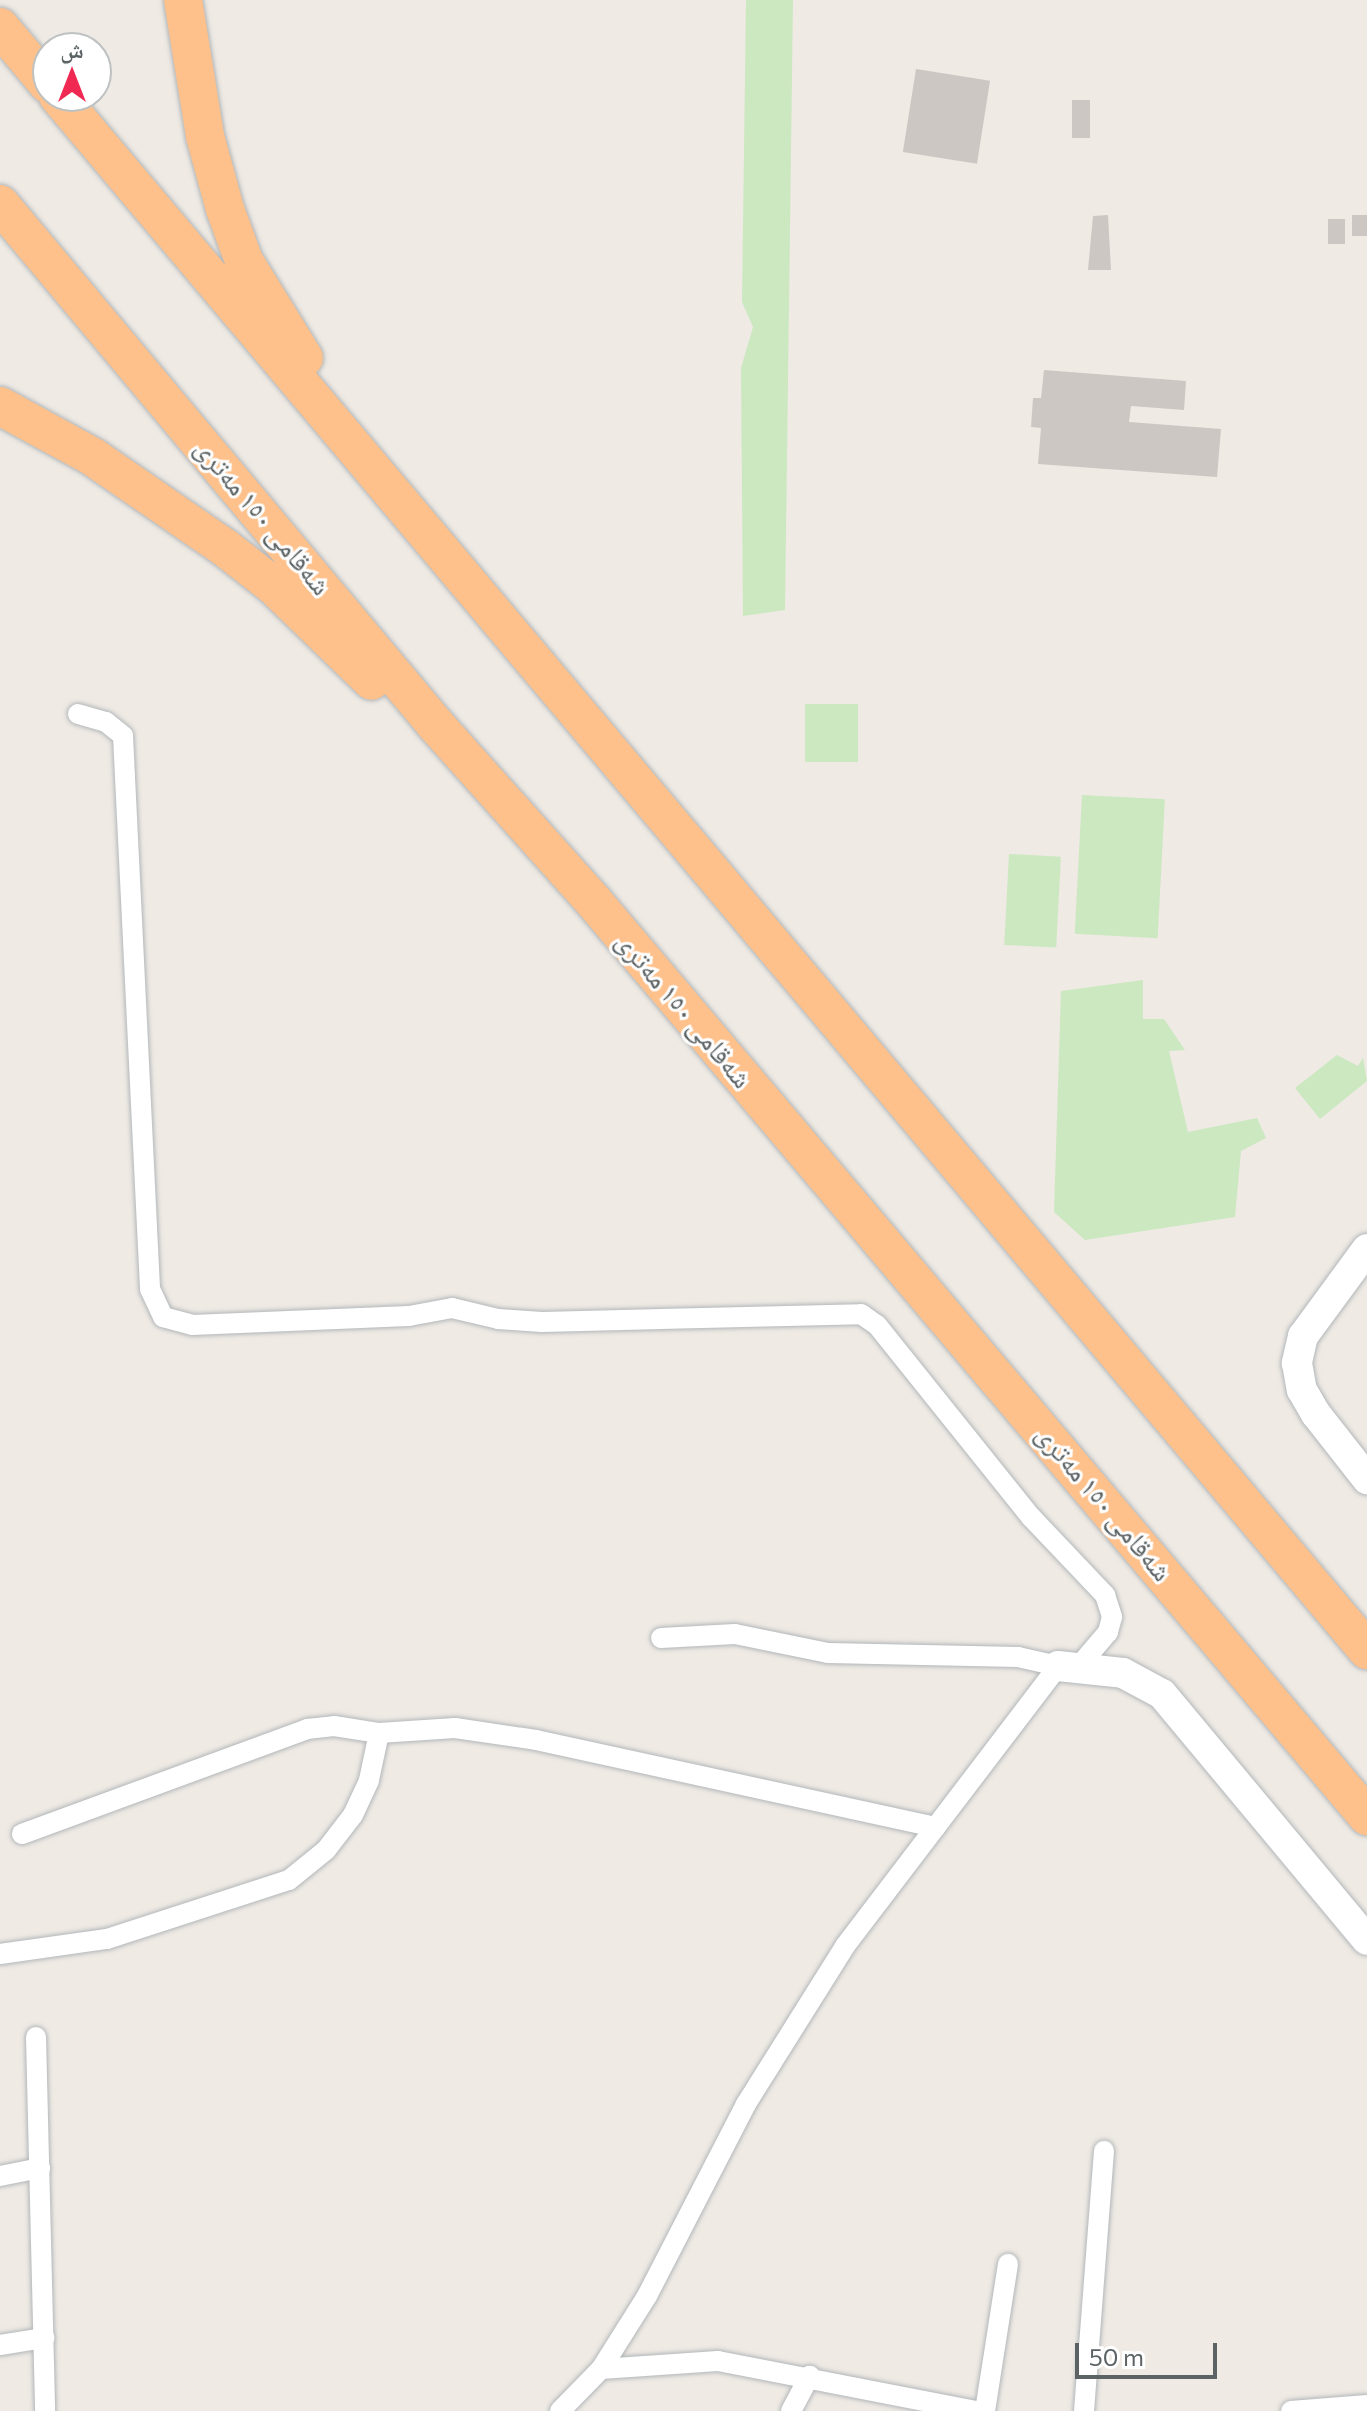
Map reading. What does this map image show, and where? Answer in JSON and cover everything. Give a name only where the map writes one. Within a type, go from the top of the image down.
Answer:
[{"type":"highway","points":[[183,0],[205,136],[244,261],[365,460]]},
{"type":"highway","points":[[0,27],[32,65]]},
{"type":"highway","points":[[71,112],[1367,1650]]},
{"type":"highway","name":"شەقامی ١٥٠ مەتری","points":[[0,204],[435,724],[595,903],[1367,1816]]},
{"type":"highway","points":[[0,406],[93,457],[274,586],[595,903]]},
{"type":"street","points":[[78,714],[106,722],[123,736],[150,1289],[163,1317],[192,1325],[409,1316],[452,1308],[512,1321],[828,1313],[870,1317],[1031,1517],[1105,1595],[1112,1617],[1108,1632],[1069,1666],[936,1827],[845,1946],[746,2104],[647,2296],[601,2369],[560,2411]]},
{"type":"street","points":[[1367,1249],[1303,1336],[1297,1363],[1302,1390],[1316,1414],[1367,1479]]},
{"type":"street","points":[[661,1638],[735,1634],[828,1653],[1018,1657],[1123,1673],[1178,1708],[1367,1940]]},
{"type":"street","points":[[22,1834],[307,1729],[334,1726],[379,1733],[455,1728],[536,1740],[936,1827]]},
{"type":"street","points":[[0,1954],[107,1939],[289,1880],[326,1850],[353,1815],[369,1780],[379,1733]]},
{"type":"street","points":[[36,2037],[45,2411]]},
{"type":"street","points":[[1084,2411],[1104,2151]]},
{"type":"street","points":[[0,2176],[40,2168]]},
{"type":"street","points":[[985,2411],[1008,2264]]},
{"type":"street","points":[[0,2345],[44,2338]]},
{"type":"street","points":[[601,2369],[718,2361],[810,2376],[976,2411]]},
{"type":"street","points":[[791,2411],[810,2376]]},
{"type":"street","points":[[1291,2411],[1367,2405]]},
{"type":"green space","points":[[746,0],[793,0],[785,610],[743,616],[741,368],[753,327],[742,302]]},
{"type":"green space","points":[[805,704],[858,704],[858,762],[805,762]]},
{"type":"green space","points":[[1082,795],[1165,799],[1158,938],[1075,934]]},
{"type":"green space","points":[[1009,854],[1061,857],[1056,948],[1004,945]]},
{"type":"green space","points":[[1143,980],[1143,1019],[1164,1019],[1185,1050],[1169,1051],[1188,1132],[1257,1118],[1266,1138],[1241,1151],[1235,1217],[1085,1240],[1054,1212],[1061,991]]},
{"type":"green space","points":[[1337,1055],[1358,1066],[1363,1058],[1367,1081],[1320,1119],[1295,1088]]},
{"type":"building","points":[[916,69],[990,81],[977,164],[903,152]]},
{"type":"building","points":[[1072,100],[1090,100],[1090,138],[1072,138]]},
{"type":"building","points":[[1108,215],[1111,270],[1088,270],[1093,216]]},
{"type":"building","points":[[1352,215],[1367,215],[1367,236],[1352,236]]},
{"type":"building","points":[[1328,219],[1345,219],[1345,244],[1328,244]]},
{"type":"building","points":[[1044,370],[1186,381],[1184,410],[1131,406],[1129,422],[1221,429],[1217,477],[1038,464],[1041,428],[1031,427],[1033,398],[1041,398]]}]
